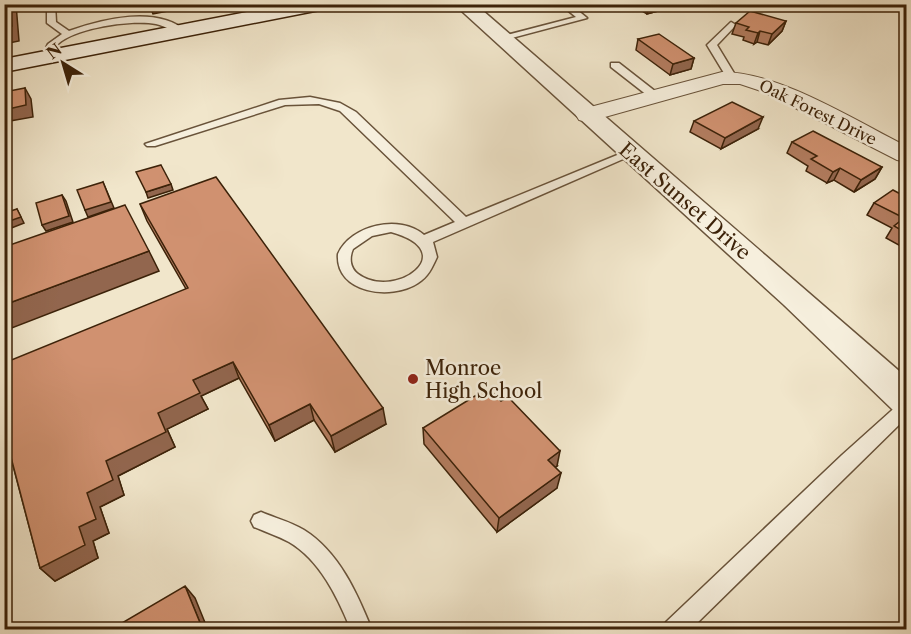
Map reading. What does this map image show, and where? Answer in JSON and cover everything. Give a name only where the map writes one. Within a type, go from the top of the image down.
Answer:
[{"type":"street","points":[[4,66],[320,4]]},
{"type":"street","name":"East Sunset Drive","points":[[463,4],[906,399]]},
{"type":"street","name":"Oak Forest Drive","points":[[587,115],[722,78],[732,78],[760,82],[772,87],[906,155]]},
{"type":"lane","points":[[51,4],[52,23],[69,35]]},
{"type":"lane","points":[[500,38],[583,18],[564,4]]},
{"type":"lane","points":[[46,58],[50,46],[69,35],[96,26],[130,21],[159,22],[182,32]]},
{"type":"lane","points":[[731,25],[712,45],[732,78]]},
{"type":"lane","points":[[615,65],[656,97]]},
{"type":"lane","points":[[151,144],[283,102],[302,99],[333,103],[352,114],[464,222]]},
{"type":"lane","points":[[424,240],[631,153]]},
{"type":"lane","points":[[378,229],[397,229],[415,234],[424,240],[429,248],[428,266],[410,282],[398,286],[383,287],[364,283],[349,274],[344,265],[344,256],[348,247],[366,233],[378,229]]},
{"type":"lane","points":[[674,630],[848,460],[906,408]]},
{"type":"lane","points":[[261,521],[297,536],[320,558],[347,595],[362,630]]},
{"type":"building","points":[[4,4],[10,4],[12,26],[4,27]]},
{"type":"building","points":[[750,11],[786,21],[772,34],[746,30],[749,27],[736,23]]},
{"type":"building","points":[[659,34],[694,58],[673,64],[638,39]]},
{"type":"building","points":[[25,88],[26,105],[4,110],[4,92]]},
{"type":"building","points":[[732,102],[763,117],[725,138],[694,121]]},
{"type":"building","points":[[813,131],[882,167],[861,180],[840,168],[833,172],[811,159],[817,156],[792,142]]},
{"type":"building","points":[[161,165],[171,184],[146,192],[136,172]]},
{"type":"building","points":[[216,177],[383,408],[331,436],[310,404],[269,425],[233,362],[193,380],[200,393],[158,413],[166,432],[106,461],[113,480],[87,493],[96,519],[79,527],[85,545],[40,568],[7,442],[4,443],[4,363],[188,288],[140,204]]},
{"type":"building","points":[[103,182],[111,202],[85,210],[77,190]]},
{"type":"building","points":[[893,190],[906,197],[906,233],[894,226],[904,218],[874,203]]},
{"type":"building","points":[[62,195],[69,216],[42,225],[36,203]]},
{"type":"building","points":[[125,205],[149,251],[4,305],[4,247]]},
{"type":"building","points":[[17,209],[21,217],[4,223],[4,213]]},
{"type":"building","points":[[488,388],[501,401],[508,397],[560,451],[548,460],[561,473],[499,518],[423,428]]},
{"type":"building","points":[[185,586],[203,630],[110,630]]},
{"type":"place","name":"Monroe High School","points":[[413,379]]}]
